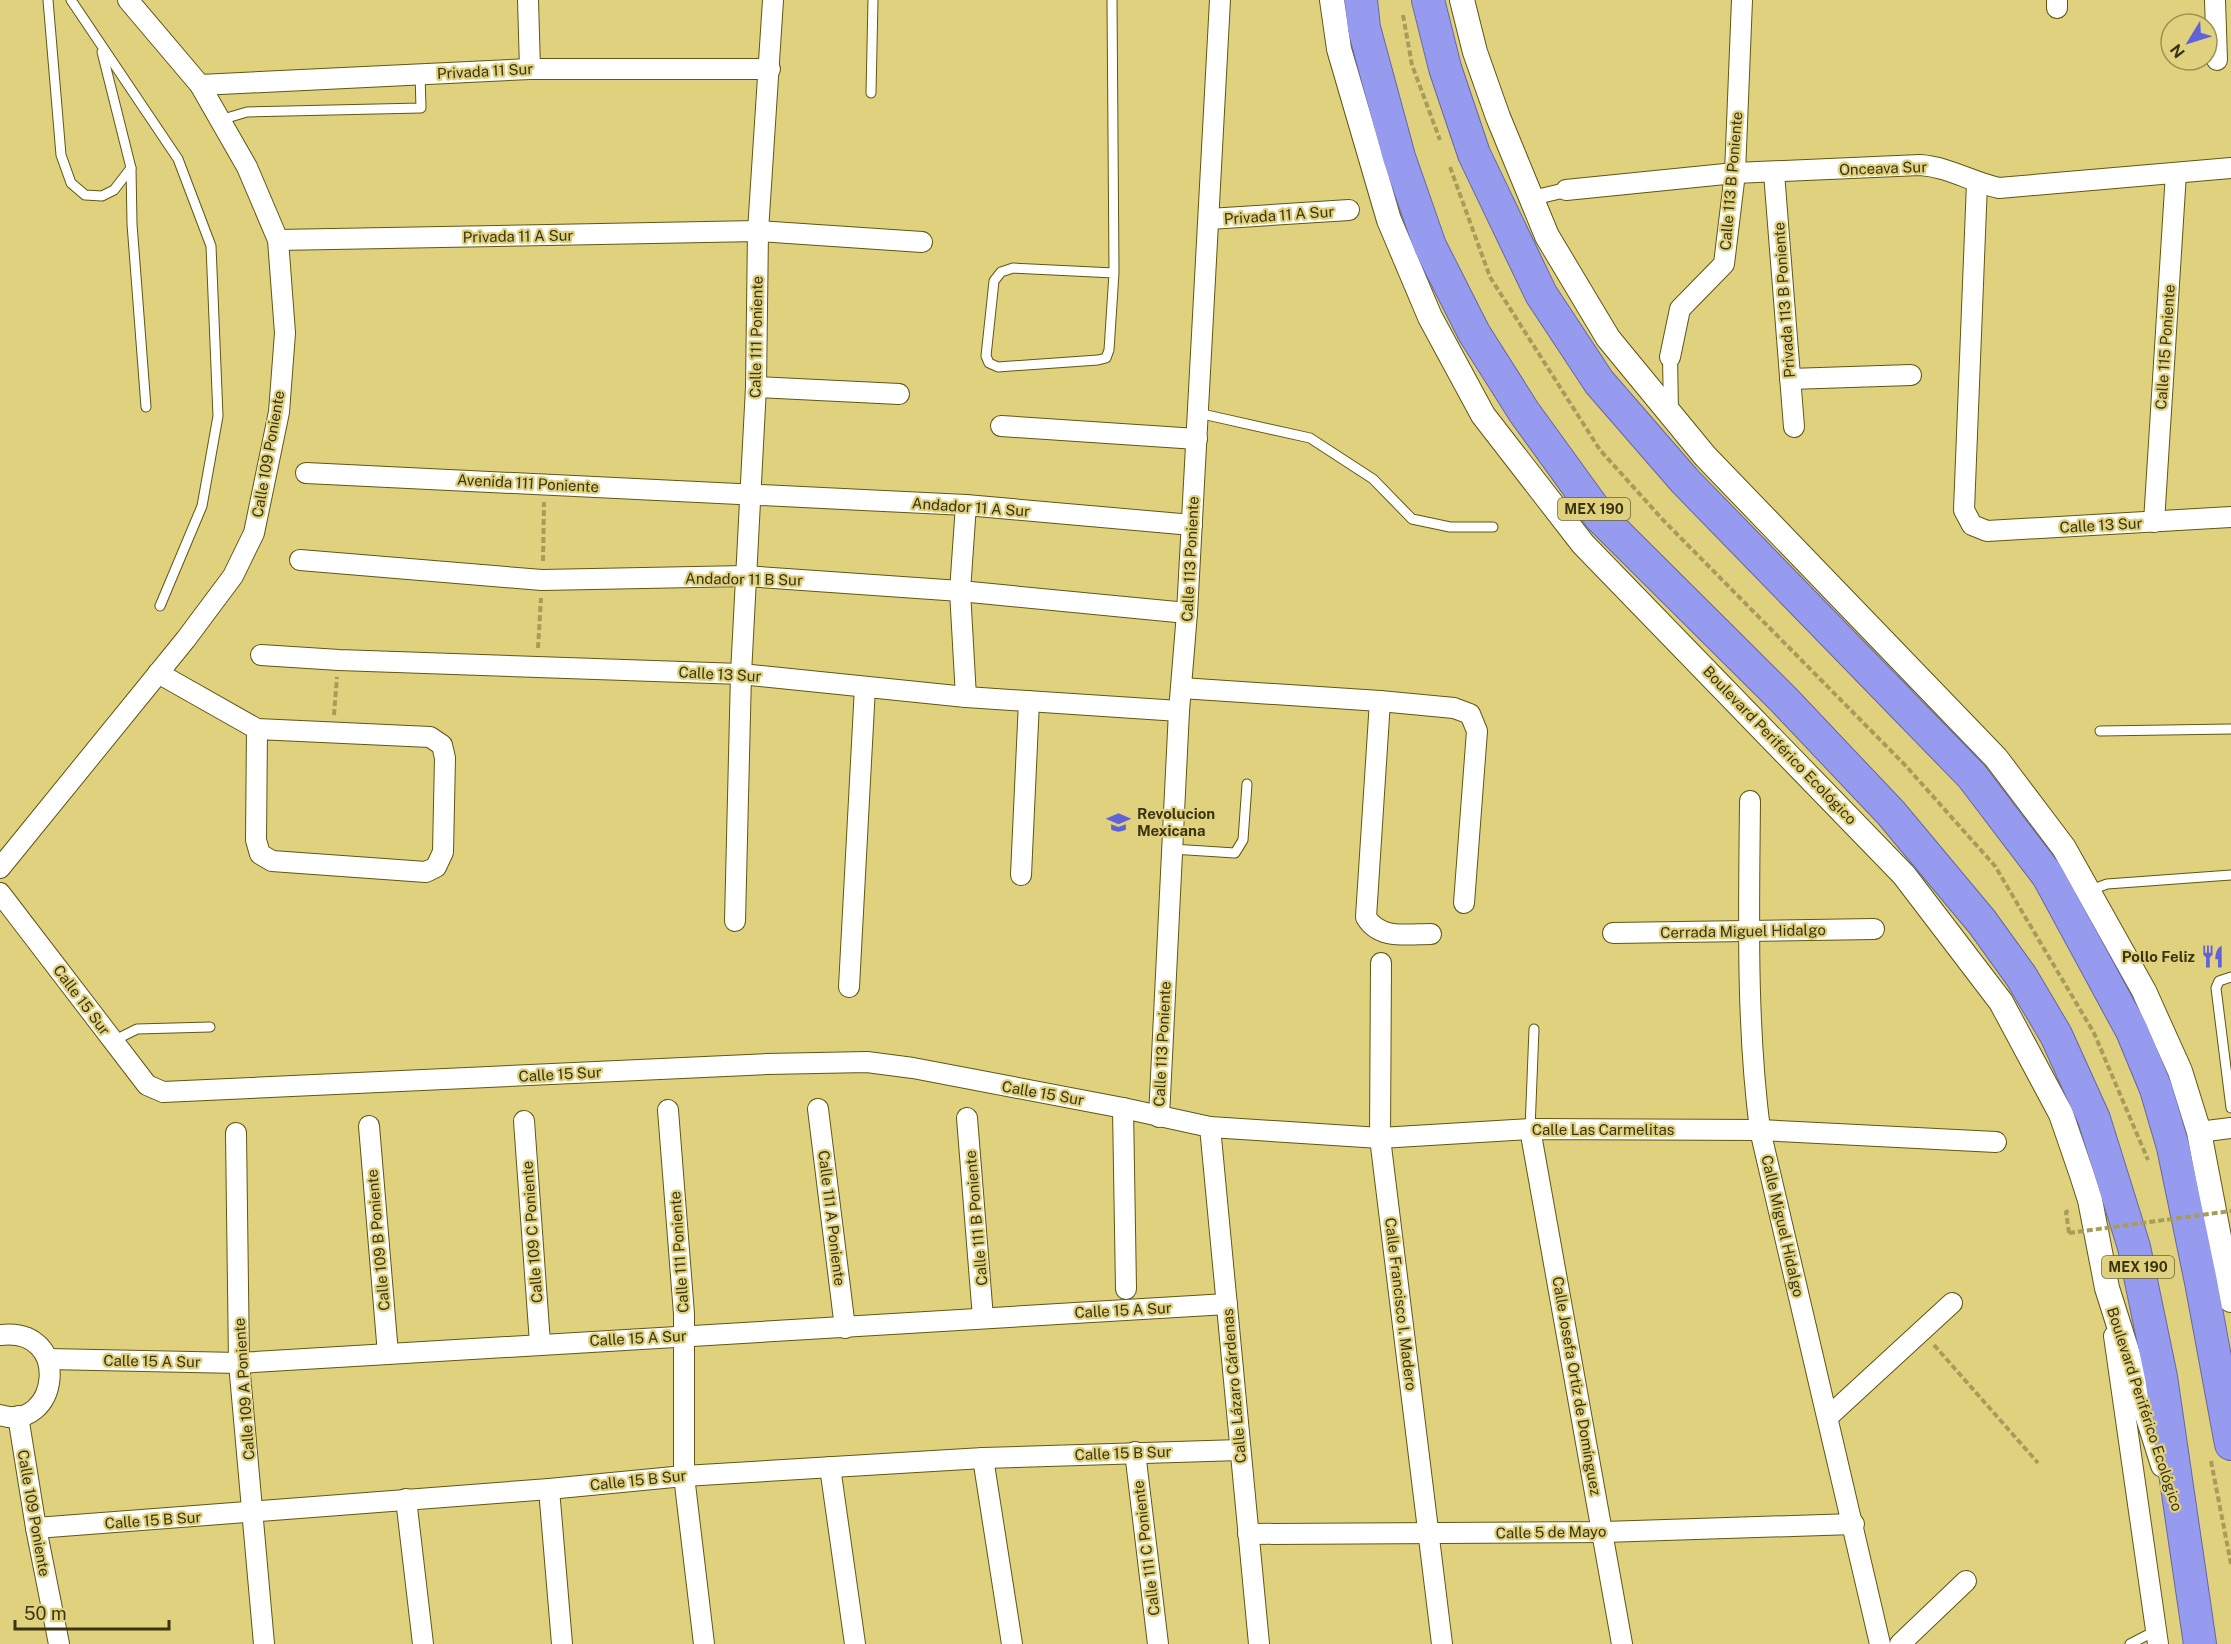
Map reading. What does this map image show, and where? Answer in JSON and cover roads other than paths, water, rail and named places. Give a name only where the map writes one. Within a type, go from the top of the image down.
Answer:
[{"type":"highway","name":"Boulevard Periférico Ecológico","points":[[1361,0],[1364,28],[1399,157],[1430,246],[1474,333],[1524,412],[1600,517],[1784,700],[1892,813],[1982,922],[2021,976],[2056,1035],[2094,1119],[2134,1247],[2161,1377],[2200,1644]]},
{"type":"highway","name":"MEX 190","points":[[1428,0],[1445,68],[1474,154],[1541,294],[1599,382],[1685,481],[1972,776],[2048,876],[2132,1031],[2156,1089],[2172,1147],[2199,1270],[2227,1411],[2231,1444]]},
{"type":"street","name":"Calle 109 Poniente","points":[[0,868],[158,673],[233,576],[254,533],[280,401],[285,333],[278,240],[247,167],[200,85],[128,0]]},
{"type":"street","points":[[528,0],[530,69]]},
{"type":"street","name":"Calle 111 Poniente","points":[[735,921],[741,674],[756,387],[758,231],[770,69],[772,0]]},
{"type":"street","name":"Calle 113 Poniente","points":[[1159,1117],[1179,711],[1187,613],[1220,0]]},
{"type":"street","name":"Boulevard Periférico Ecológico","points":[[1332,0],[1339,49],[1389,220],[1430,317],[1483,415],[1584,544],[1904,875],[2001,1002],[2061,1114],[2090,1200],[2107,1288],[2180,1519]]},
{"type":"street","points":[[1462,0],[1475,52],[1498,117],[1547,236],[1608,338],[1705,456],[1996,758],[2051,829],[2088,891],[2144,991],[2180,1071],[2199,1132],[2228,1262],[2231,1300]]},
{"type":"street","name":"Calle 113 B Poniente","points":[[1671,414],[1670,357],[1680,309],[1724,264],[1735,173],[1742,0]]},
{"type":"street","name":"Privada 11 Sur","points":[[200,85],[530,69],[770,69]]},
{"type":"street","name":"Onceava Sur","points":[[1532,198],[1566,190],[1735,173],[1920,165],[1942,166],[1977,183],[1999,189],[2231,168]]},
{"type":"street","name":"Privada 113 B Poniente","points":[[1774,173],[1794,427]]},
{"type":"street","name":"Calle 115 Poniente","points":[[2154,522],[2176,173]]},
{"type":"street","name":"Calle 13 Sur","points":[[1977,183],[1964,510],[1972,525],[1987,531],[2231,517]]},
{"type":"street","name":"Privada 11 A Sur","points":[[1209,219],[1349,210]]},
{"type":"street","name":"Privada 11 A Sur","points":[[278,240],[758,231],[922,242]]},
{"type":"street","points":[[1790,379],[1911,375]]},
{"type":"street","points":[[756,387],[899,394]]},
{"type":"street","points":[[1001,426],[1197,439]]},
{"type":"street","name":"Avenida 111 Poniente","points":[[306,473],[750,494]]},
{"type":"street","name":"Andador 11 A Sur","points":[[750,494],[966,505],[1192,525]]},
{"type":"street","points":[[966,505],[960,591],[966,697]]},
{"type":"street","name":"Andador 11 B Sur","points":[[300,560],[542,580],[745,576],[960,591],[1187,613]]},
{"type":"street","name":"Calle 13 Sur","points":[[261,655],[339,660],[741,674],[966,697],[1179,711]]},
{"type":"street","points":[[158,673],[257,729],[430,737],[442,745],[445,758],[443,852],[436,867],[426,872],[272,861],[260,854],[256,840],[257,729]]},
{"type":"street","points":[[849,987],[865,687]]},
{"type":"street","points":[[1181,687],[1380,700],[1455,708],[1470,714],[1477,731],[1464,903]]},
{"type":"street","points":[[1380,700],[1366,916],[1371,927],[1383,933],[1431,934]]},
{"type":"street","points":[[1021,875],[1029,701]]},
{"type":"street","name":"Calle Miguel Hidalgo","points":[[1750,801],[1749,930],[1756,1098],[1760,1130],[1854,1524],[1880,1644]]},
{"type":"street","name":"Calle 15 Sur","points":[[0,893],[147,1085],[163,1092],[867,1062],[913,1068],[1210,1127]]},
{"type":"street","name":"Cerrada Miguel Hidalgo","points":[[1613,933],[1874,929]]},
{"type":"street","name":"Calle Francisco I. Madero","points":[[1381,963],[1380,1138],[1442,1644]]},
{"type":"street","points":[[1123,1108],[1126,1289]]},
{"type":"street","name":"Calle 111 A Poniente","points":[[818,1109],[846,1328]]},
{"type":"street","name":"Calle 111 Poniente","points":[[668,1110],[684,1335],[684,1476],[704,1644]]},
{"type":"street","name":"Calle 111 B Poniente","points":[[967,1118],[983,1318]]},
{"type":"street","name":"Calle 109 C Poniente","points":[[524,1120],[540,1343]]},
{"type":"street","name":"Calle 109 B Poniente","points":[[369,1126],[388,1354]]},
{"type":"street","name":"Calle Las Carmelitas","points":[[1210,1127],[1380,1138],[1530,1129],[1760,1130],[1996,1142]]},
{"type":"street","name":"Calle Lázaro Cárdenas","points":[[1210,1127],[1259,1644]]},
{"type":"street","points":[[2199,1132],[2231,1128]]},
{"type":"street","name":"Calle Josefa Ortiz de Domínguez","points":[[1530,1129],[1604,1532],[1622,1644]]},
{"type":"street","name":"Calle 109 A Poniente","points":[[236,1133],[239,1363],[264,1644]]},
{"type":"street","points":[[2107,1288],[2158,1637]]},
{"type":"street","points":[[1828,1417],[1952,1303]]},
{"type":"street","name":"Calle 15 A Sur","points":[[48,1359],[239,1363],[540,1343],[846,1328],[1227,1304]]},
{"type":"street","points":[[0,1335],[22,1335],[33,1341],[48,1359],[51,1374],[49,1388],[42,1401],[32,1411],[9,1416]]},
{"type":"street","name":"Calle 109 Poniente","points":[[9,1416],[36,1528],[59,1644]]},
{"type":"street","name":"Calle 15 B Sur","points":[[36,1528],[254,1513],[684,1476],[983,1458],[1240,1450]]},
{"type":"street","name":"Calle 111 C Poniente","points":[[1135,1452],[1158,1644]]},
{"type":"street","points":[[983,1458],[1012,1644]]},
{"type":"street","points":[[830,1467],[855,1644]]},
{"type":"street","points":[[549,1489],[562,1644]]},
{"type":"street","points":[[406,1499],[423,1644]]},
{"type":"street","name":"Calle 5 de Mayo","points":[[1248,1534],[1604,1532],[1854,1524]]},
{"type":"street","points":[[1900,1644],[1966,1581]]},
{"type":"lane","points":[[48,0],[61,155],[71,183],[85,195],[102,196],[114,190],[130,168]]},
{"type":"lane","points":[[71,0],[178,159],[211,246],[218,416],[202,506],[160,606]]},
{"type":"lane","points":[[872,93],[873,0]]},
{"type":"lane","points":[[1112,0],[1114,273],[1109,350],[1106,358],[998,368],[989,363],[986,356],[994,281],[1002,272],[1013,268],[1114,273]]},
{"type":"lane","points":[[100,43],[130,168],[132,225],[146,407]]},
{"type":"lane","points":[[220,120],[247,112],[421,108],[420,74]]},
{"type":"lane","points":[[1198,413],[1310,438],[1373,479],[1412,519],[1449,527],[1493,527]]},
{"type":"lane","points":[[2100,731],[2231,729]]},
{"type":"lane","points":[[1172,849],[1235,854],[1243,840],[1247,784]]},
{"type":"lane","points":[[2088,891],[2107,884],[2231,876]]},
{"type":"lane","points":[[2231,977],[2219,981],[2216,988],[2231,1108]]},
{"type":"lane","points":[[113,1041],[137,1029],[210,1027]]},
{"type":"lane","points":[[1530,1129],[1534,1029]]},
{"type":"lane","points":[[2130,1644],[2158,1637]]},
{"type":"place","name":"Revolucion Mexicana","points":[[1119,822]]},
{"type":"place","name":"Pollo Feliz","points":[[2213,956]]}]
